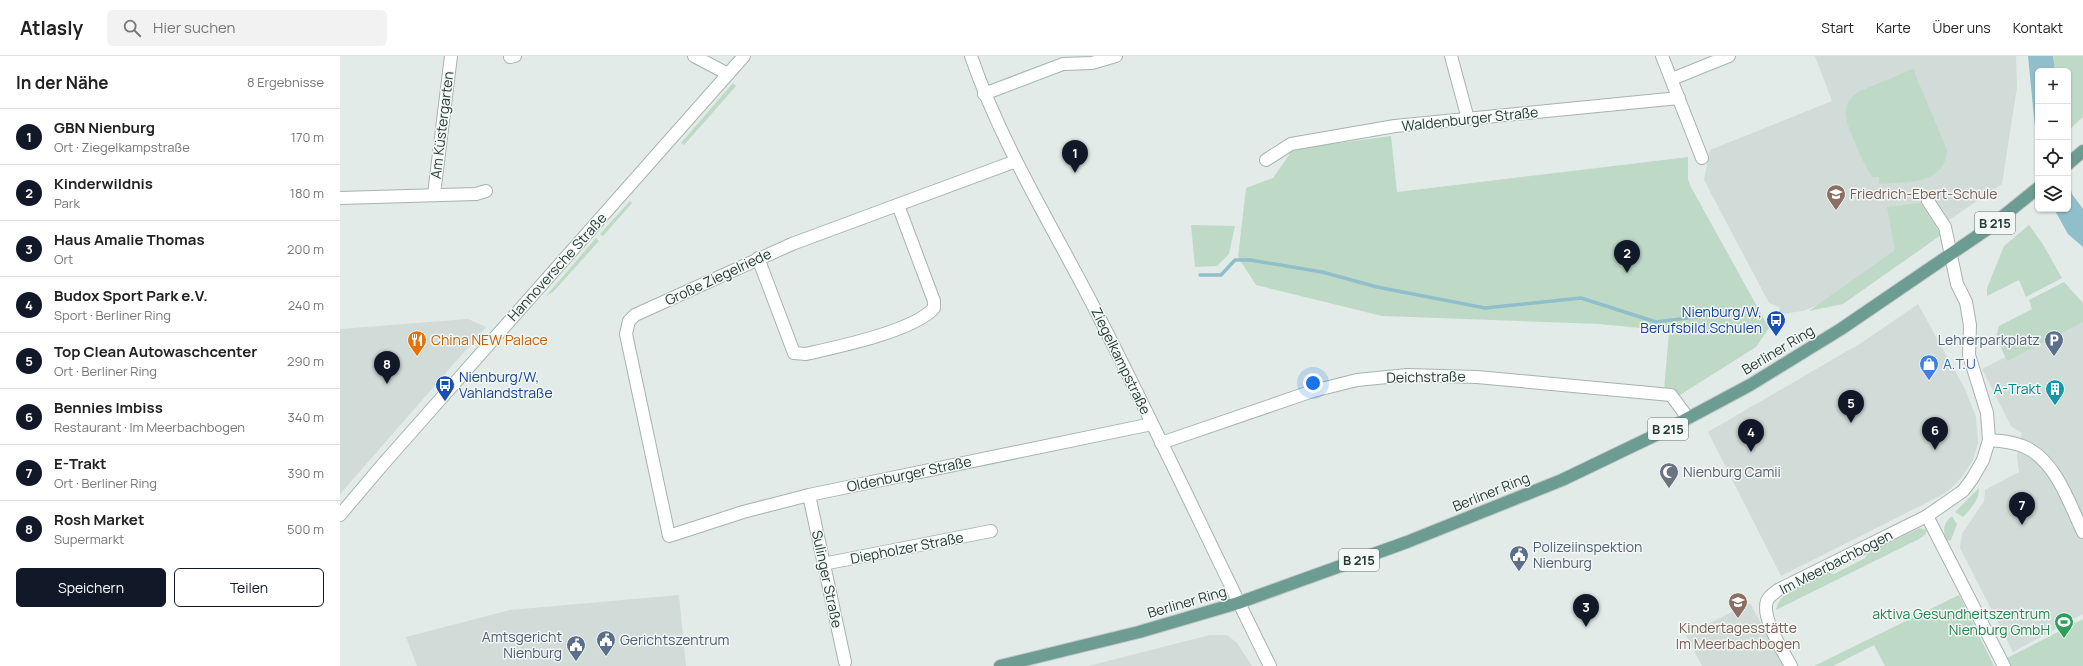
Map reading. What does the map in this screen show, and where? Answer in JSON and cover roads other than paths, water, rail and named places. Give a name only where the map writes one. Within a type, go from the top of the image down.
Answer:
[{"type":"main road","points":[[2071,161],[2083,152]]},
{"type":"main road","name":"Berliner Ring","points":[[1000,666],[1016,664],[1139,632],[1238,603],[1408,542],[1555,483],[1688,418],[1750,385],[1841,329],[1986,230],[2035,190]]},
{"type":"street","name":"Am Küstergarten","points":[[434,194],[451,56]]},
{"type":"street","points":[[694,56],[728,74]]},
{"type":"street","name":"Hannoversche Straße","points":[[340,515],[384,463],[744,56]]},
{"type":"street","name":"Ziegelkampstraße","points":[[971,56],[984,94],[1016,161],[1090,300],[1270,666]]},
{"type":"street","points":[[984,94],[1062,64],[1092,63],[1116,56]]},
{"type":"street","points":[[1451,56],[1468,119]]},
{"type":"street","points":[[1662,56],[1702,158]]},
{"type":"street","points":[[1672,79],[1729,56]]},
{"type":"street","name":"Waldenburger Straße","points":[[1266,160],[1291,144],[1396,126],[1679,98]]},
{"type":"street","name":"Große Ziegelriede","points":[[669,536],[627,341],[626,329],[629,321],[635,315],[758,258],[1016,161]]},
{"type":"street","name":"Am Küstergarten","points":[[340,198],[434,194],[476,194],[486,191]]},
{"type":"street","points":[[1928,201],[1945,227],[1951,253]]},
{"type":"street","points":[[758,258],[794,353],[806,354],[891,331],[929,314],[934,308],[934,301],[898,205]]},
{"type":"street","name":"Im Meerbachbogen","points":[[1790,666],[1770,626],[1767,614],[1767,602],[1771,595],[1778,590],[1927,516],[1963,491],[1972,480],[1982,460],[1989,440],[1987,413],[1969,355],[1970,325],[1966,302],[1957,284],[1951,253]]},
{"type":"street","name":"Deichstraße","points":[[1161,443],[1313,391],[1357,380],[1407,375],[1477,377],[1671,395],[1688,418]]},
{"type":"street","name":"Oldenburger Straße","points":[[669,536],[743,512],[809,494],[1152,424]]},
{"type":"street","points":[[1989,440],[2010,442],[2026,448],[2041,457],[2054,474],[2083,532]]},
{"type":"street","name":"Sulinger Straße","points":[[809,494],[845,662]]},
{"type":"street","points":[[1927,516],[2004,666]]},
{"type":"street","name":"Diepholzer Straße","points":[[823,564],[991,531]]},
{"type":"water","points":[[2028,56],[2053,56],[2055,68],[2035,68],[2035,127]]},
{"type":"water","points":[[2071,190],[2072,194],[2083,209],[2083,247],[2068,234],[2056,212],[2071,212]]},
{"type":"waterway","points":[[1200,275],[1221,275],[1235,260],[1250,260],[1322,272],[1377,287],[1485,308],[1581,298],[1656,322],[1711,315]]},
{"type":"place","name":"GBN Nienburg","points":[[1075,173]]},
{"type":"place","name":"Friedrich-Ebert-Schule","points":[[1836,211]]},
{"type":"place","name":"Kinderwildnis","points":[[1627,273]]},
{"type":"place","name":"Nienburg/W, Berufsbild.Schulen","points":[[1776,337]]},
{"type":"place","name":"China NEW Palace","points":[[417,357]]},
{"type":"place","name":"Lehrerparkplatz","points":[[2054,357]]},
{"type":"place","name":"A.T.U","points":[[1929,381]]},
{"type":"place","name":"Rosh Market","points":[[387,384]]},
{"type":"place","name":"Nienburg/W, Vahlandstraße","points":[[445,402]]},
{"type":"place","name":"A-Trakt","points":[[2055,406]]},
{"type":"place","name":"Top Clean Autowaschcenter","points":[[1851,423]]},
{"type":"place","name":"Bennies Imbiss","points":[[1935,450]]},
{"type":"place","name":"Budox Sport Park e.V.","points":[[1751,452]]},
{"type":"place","name":"Nienburg Camii","points":[[1669,489]]},
{"type":"place","name":"E-Trakt","points":[[2022,525]]},
{"type":"place","name":"Polizeiinspektion Nienburg","points":[[1519,572]]},
{"type":"place","name":"Kindertagesstätte Im Meerbachbogen","points":[[1738,619]]},
{"type":"place","name":"Haus Amalie Thomas","points":[[1586,627]]},
{"type":"place","name":"aktiva Gesundheitszentrum Nienburg GmbH","points":[[2064,639]]},
{"type":"place","name":"Gerichtszentrum","points":[[606,657]]},
{"type":"place","name":"Amtsgericht Nienburg","points":[[576,662]]}]
